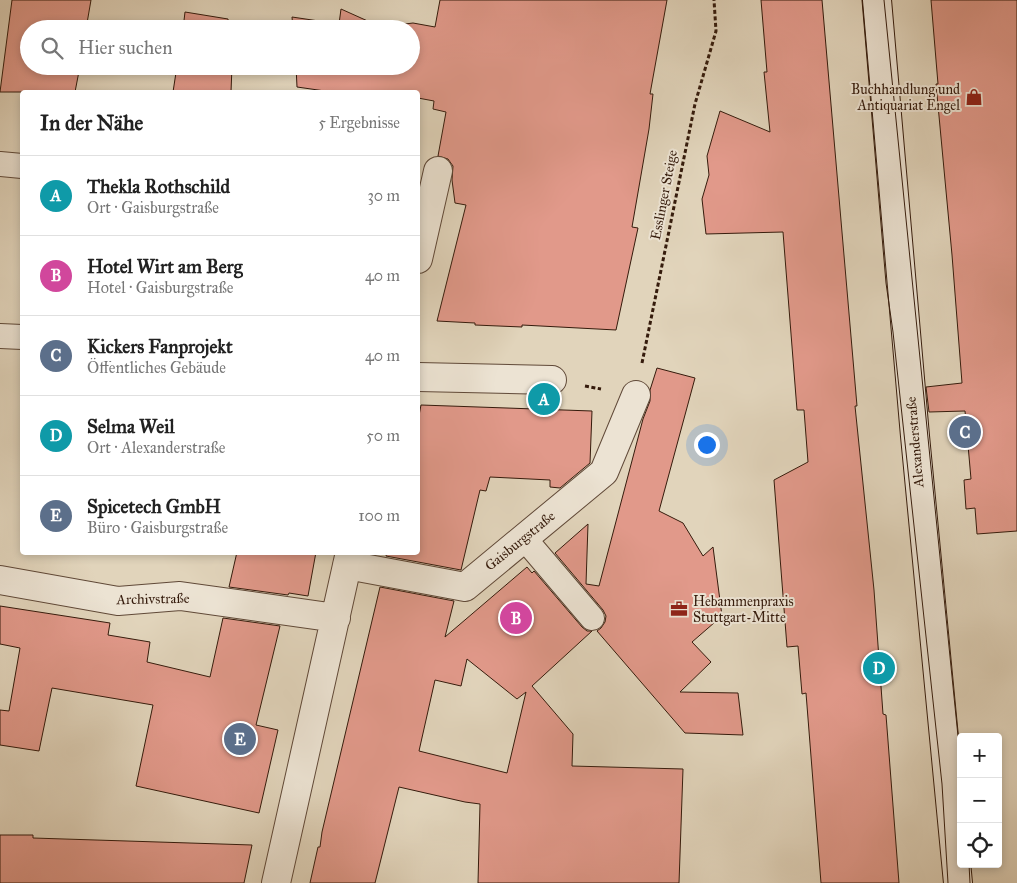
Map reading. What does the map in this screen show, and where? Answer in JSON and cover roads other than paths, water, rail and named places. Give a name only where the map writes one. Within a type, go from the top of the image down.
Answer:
[{"type":"street","name":"Alexanderstraße","points":[[877,0],[916,446],[958,883]]},
{"type":"street","points":[[420,251],[438,171]]},
{"type":"street","points":[[420,377],[552,380]]},
{"type":"street","name":"Gaisburgstraße","points":[[276,883],[349,559],[465,587],[604,472],[636,395]]},
{"type":"street","name":"Archivstraße","points":[[0,580],[118,601],[180,596],[336,618]]},
{"type":"lane","points":[[0,164],[20,166]]},
{"type":"lane","points":[[0,336],[20,337]]},
{"type":"lane","points":[[524,538],[592,618]]},
{"type":"tram line","points":[[862,0],[886,283],[893,332],[942,784],[948,883]]},
{"type":"tram line","points":[[884,0],[958,733]]},
{"type":"tram line","points":[[969,868],[970,883]]},
{"type":"place","name":"Buchhandlung und Antiquariat Engel","points":[[974,97]]},
{"type":"place","name":"Thekla Rothschild","points":[[544,399]]},
{"type":"place","name":"Kickers Fanprojekt","points":[[965,432]]},
{"type":"place","name":"Hebammenpraxis Stuttgart-Mitte","points":[[679,609]]},
{"type":"place","name":"Hotel Wirt am Berg","points":[[516,618]]},
{"type":"place","name":"Selma Weil","points":[[879,668]]},
{"type":"place","name":"Spicetech GmbH","points":[[240,739]]}]
